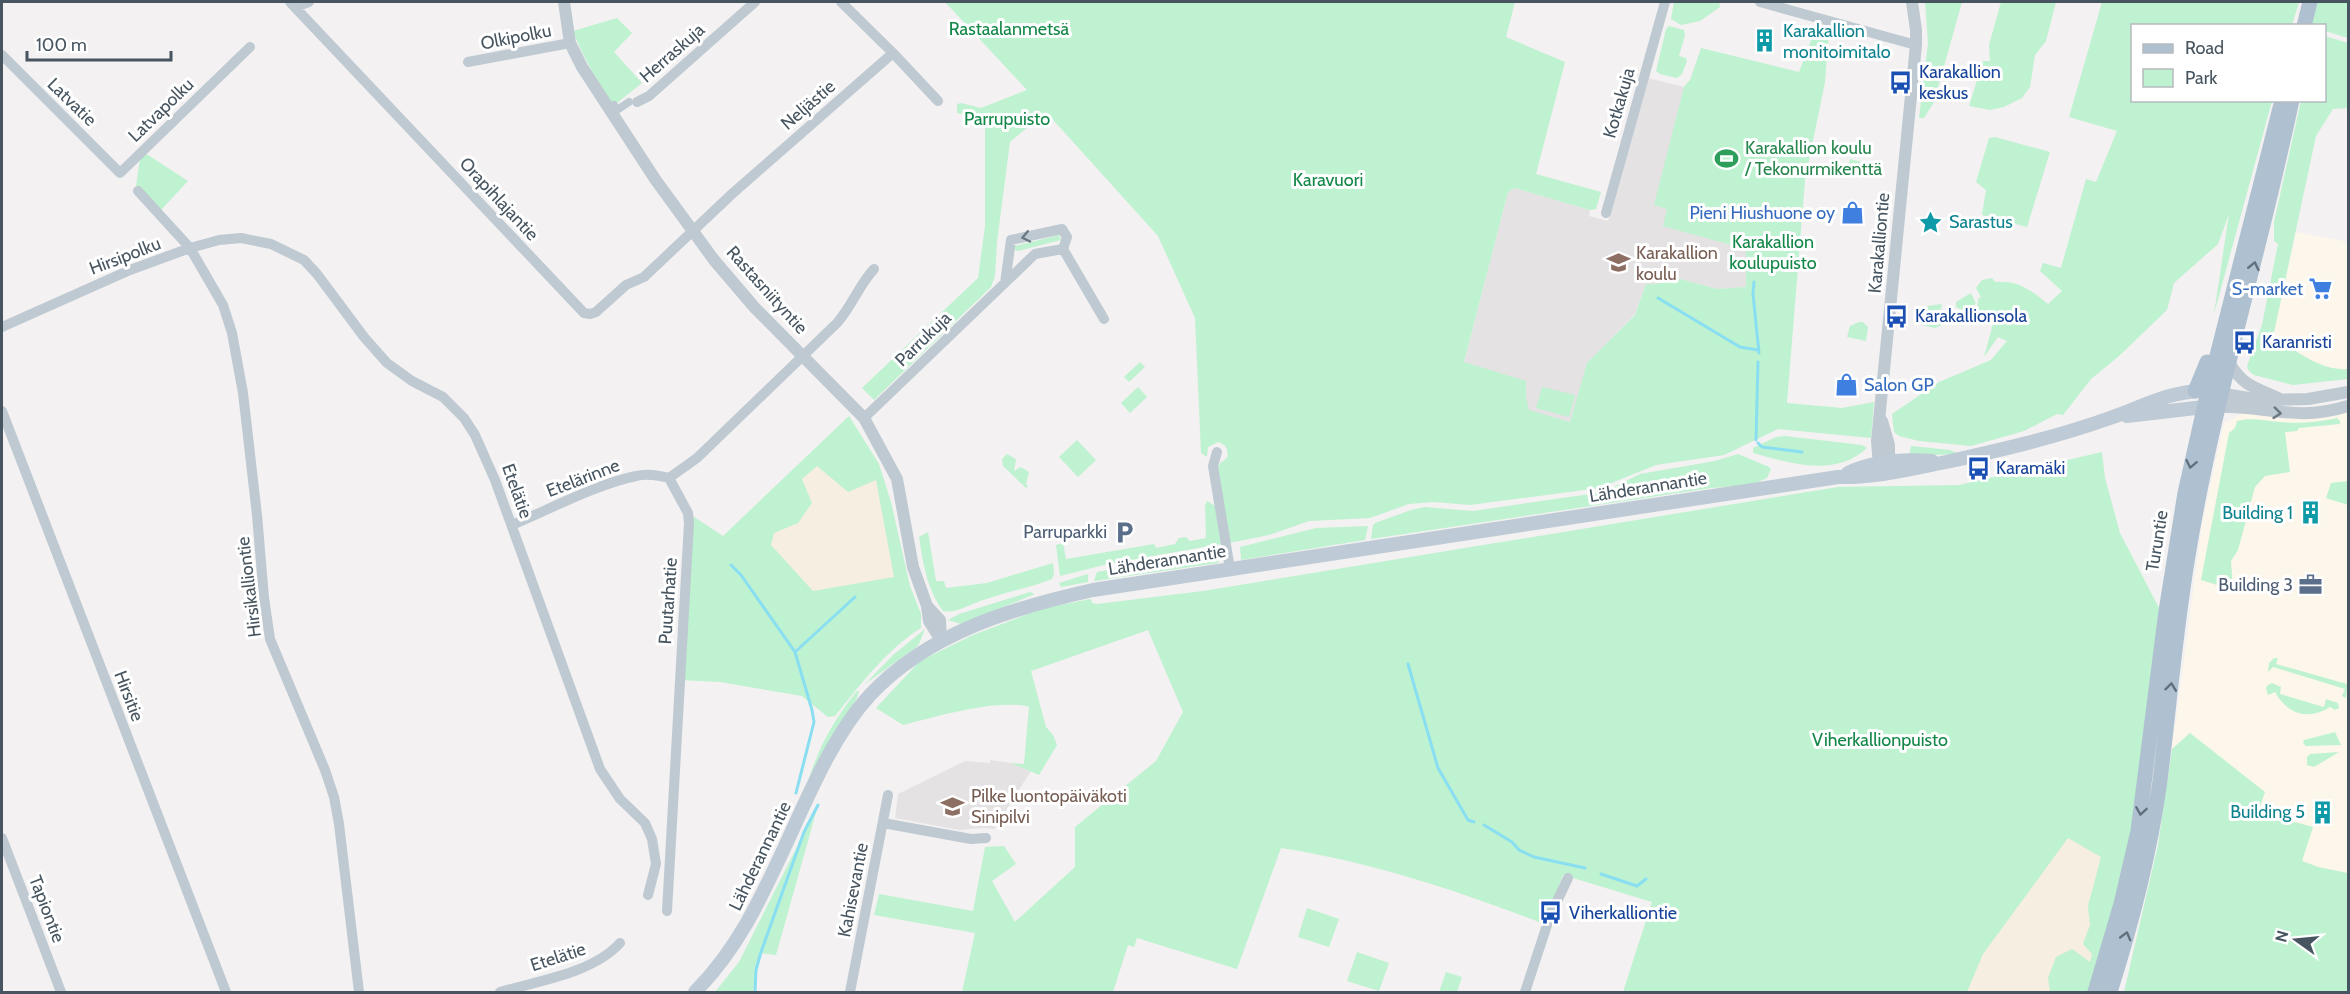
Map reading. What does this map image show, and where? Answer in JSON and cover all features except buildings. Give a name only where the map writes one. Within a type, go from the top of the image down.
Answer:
[{"type":"main road","points":[[2304,24],[2310,2]]},
{"type":"main road","name":"Turuntie","points":[[2095,993],[2121,904],[2138,831],[2177,535],[2281,102]]},
{"type":"main road","name":"Turuntie","points":[[2109,993],[2137,897],[2150,840],[2210,398],[2230,364],[2292,102]]},
{"type":"main road","name":"Lähderannantie","points":[[695,993],[724,960],[738,939],[757,906],[819,776],[869,696],[897,670],[941,640],[999,616],[1057,598],[1093,590],[1838,477],[1857,469],[1886,467],[1914,460],[1943,462],[1986,454],[2110,418],[2210,398]]},
{"type":"street","points":[[293,4],[309,2]]},
{"type":"street","name":"Rastasniityntie","points":[[564,2],[570,43],[615,118],[692,231],[755,308],[802,357],[849,400],[864,418],[897,479],[913,567],[927,606],[938,617],[941,624],[941,640]]},
{"type":"street","name":"Herraskuja","points":[[631,102],[649,96],[755,2]]},
{"type":"street","points":[[841,2],[938,101]]},
{"type":"street","name":"Kotkakuja","points":[[1606,213],[1665,2]]},
{"type":"street","points":[[1762,2],[1916,45]]},
{"type":"street","name":"Karakalliontie","points":[[1886,467],[1877,441],[1916,45],[1917,30],[1912,2]]},
{"type":"street","name":"Orapihlajantie","points":[[293,4],[584,313],[596,312],[626,285],[644,277],[692,231]]},
{"type":"street","name":"Olkipolku","points":[[468,62],[570,43]]},
{"type":"street","name":"Latvapolku","points":[[120,173],[250,47]]},
{"type":"street","name":"Neljästie","points":[[692,231],[893,53]]},
{"type":"street","name":"Latvatie","points":[[2,55],[120,173]]},
{"type":"street","points":[[614,105],[617,110],[631,102]]},
{"type":"street","name":"Hirsipolku","points":[[2,327],[130,270],[190,248],[138,191]]},
{"type":"street","points":[[1005,284],[1011,240],[1062,229],[1067,237],[1063,249],[1104,319]]},
{"type":"street","name":"Etelätie","points":[[190,248],[219,240],[241,238],[271,244],[304,260],[387,363],[412,381],[443,397],[464,418],[490,465],[600,769],[620,799],[645,823],[652,839],[656,864],[648,895]]},
{"type":"street","name":"Hirsikalliontie","points":[[190,248],[223,305],[232,333],[244,401],[270,639],[334,797],[359,993]]},
{"type":"street","name":"Parrukuja","points":[[864,418],[1035,254],[1063,249]]},
{"type":"street","points":[[669,477],[697,458],[844,315],[863,281],[874,269]]},
{"type":"street","points":[[2230,364],[2237,376],[2248,386],[2282,399]]},
{"type":"street","points":[[2210,398],[2308,399],[2349,392]]},
{"type":"street","points":[[2210,398],[2301,415],[2331,412],[2349,406]]},
{"type":"street","name":"Hirsitie","points":[[2,411],[226,993]]},
{"type":"street","points":[[1217,452],[1213,466],[1230,569]]},
{"type":"street","name":"Etelärinne","points":[[512,525],[609,484],[637,475],[655,474],[669,477]]},
{"type":"street","name":"Puutarhatie","points":[[667,911],[689,523],[688,513],[669,477]]},
{"type":"street","name":"Kahisevantie","points":[[850,993],[888,795]]},
{"type":"street","points":[[883,823],[971,839],[986,837]]},
{"type":"street","name":"Tapiontie","points":[[2,838],[61,993]]},
{"type":"street","points":[[1525,993],[1550,916],[1568,878]]},
{"type":"street","name":"Etelätie","points":[[500,993],[593,964],[612,952],[620,943]]},
{"type":"shaded area","name":"Karakallion koulu","points":[[1648,78],[1684,87],[1690,80],[1746,249],[1746,287],[1717,289],[1676,278],[1657,284],[1646,284],[1635,314],[1587,364],[1571,422],[1529,411],[1464,363],[1508,192],[1515,188],[1590,210],[1589,216],[1608,221]]},
{"type":"shaded area","name":"S-market","points":[[2296,232],[2348,242],[2348,369],[2335,370],[2311,360],[2273,337]]},
{"type":"shaded area","points":[[2348,409],[2348,873],[2345,873],[2302,861],[2190,733],[2172,749],[2202,524],[2224,423],[2244,413]]},
{"type":"shaded area","name":"Pilke luontopäiväkoti Sinipilvi","points":[[990,760],[1011,763],[1031,771],[994,829],[959,830],[895,818],[898,794],[965,761],[990,763]]},
{"type":"green space","name":"Karavuori","points":[[945,2],[1515,2],[1506,37],[1565,62],[1536,174],[1601,192],[1596,209],[1590,210],[1515,188],[1508,192],[1464,362],[1526,381],[1529,410],[1570,422],[1587,363],[1635,315],[1646,284],[1657,284],[1662,267],[1676,278],[1717,289],[1746,287],[1746,249],[1663,226],[1667,209],[1654,205],[1684,87],[1690,80],[1701,48],[1799,72],[1815,30],[1829,32],[1825,82],[1805,180],[1787,403],[1842,408],[1874,402],[1871,438],[1778,429],[1724,455],[1656,465],[1599,488],[1470,505],[1434,502],[1409,504],[1370,518],[1309,521],[1269,535],[1229,543],[1217,469],[1219,464],[1227,458],[1227,450],[1223,444],[1218,442],[1208,447],[1207,457],[1201,453],[1195,318],[1158,236],[1046,112],[1010,142],[995,276],[991,287],[874,400],[862,388],[978,278],[985,226],[985,122],[978,117],[957,113],[957,104],[981,108],[1027,90]]},
{"type":"green space","points":[[1674,2],[1719,2],[1720,7],[1700,21],[1681,25],[1671,19]]},
{"type":"green space","points":[[1925,2],[1962,2],[1934,102],[1924,118],[1919,118],[1928,43]]},
{"type":"green space","points":[[2001,2],[2056,2],[2046,41],[2035,55],[2030,87],[2022,98],[2004,107],[1990,110],[1969,106],[1983,61],[1990,61],[1989,45]]},
{"type":"green space","points":[[2102,2],[2299,2],[2292,24],[2131,24],[2131,102],[2272,102],[2214,314],[2229,214],[2218,244],[2174,283],[2167,310],[2091,379],[2063,415],[2057,414],[2024,431],[1971,446],[1919,441],[1899,436],[1894,432],[1892,414],[1939,382],[1991,360],[2007,341],[1998,337],[1984,357],[1994,320],[1977,315],[1978,299],[1981,297],[1976,288],[1982,280],[1992,278],[1995,282],[2017,284],[2030,290],[2048,304],[2062,291],[2040,271],[2043,263],[2061,268],[2086,179],[2096,182],[2117,131],[2069,117]]},
{"type":"green space","points":[[2317,2],[2348,2],[2348,38],[2326,31],[2326,24],[2312,24]]},
{"type":"green space","points":[[617,18],[632,33],[614,52],[642,83],[617,103],[611,102],[600,85],[573,31]]},
{"type":"green space","points":[[1669,26],[1684,30],[1685,35],[1679,56],[1686,58],[1687,61],[1682,74],[1677,78],[1656,71],[1666,29]]},
{"type":"green space","points":[[2326,36],[2348,43],[2348,108],[2333,109],[2316,136],[2273,337],[2318,363],[2338,369],[2348,369],[2348,379],[2293,385],[2254,375],[2249,371],[2247,366],[2262,325],[2278,244],[2274,241],[2274,222],[2301,102],[2326,102]]},
{"type":"green space","points":[[1995,137],[2050,152],[2027,227],[1982,215],[1986,190],[1976,182],[1989,138]]},
{"type":"green space","points":[[145,153],[188,181],[161,210],[136,187],[140,158]]},
{"type":"green space","points":[[1850,159],[1861,162],[1857,178],[1846,175]]},
{"type":"green space","points":[[1059,235],[1061,240],[1015,250],[1015,246]]},
{"type":"green space","points":[[1971,293],[1976,304],[1963,310],[1956,307],[1956,302]]},
{"type":"green space","points":[[1942,304],[1940,314],[1942,325],[1935,328],[1921,325],[1927,306]]},
{"type":"green space","points":[[1863,322],[1868,327],[1866,341],[1847,337],[1850,326]]},
{"type":"green space","points":[[1140,362],[1145,367],[1129,382],[1124,377]]},
{"type":"green space","points":[[1138,387],[1147,397],[1130,413],[1121,403]]},
{"type":"green space","points":[[1542,387],[1575,395],[1569,417],[1536,408]]},
{"type":"green space","points":[[849,416],[879,464],[891,502],[910,586],[921,614],[921,628],[885,657],[835,716],[828,717],[802,696],[720,682],[680,680],[688,513],[723,536]]},
{"type":"green space","points":[[2337,418],[2340,424],[2299,428],[2297,431],[2285,432],[2290,472],[2265,476],[2255,487],[2238,550],[2231,561],[2233,590],[2201,580],[2229,433],[2235,428],[2237,421],[2253,419],[2302,423]]},
{"type":"green space","points":[[1785,436],[1862,445],[1867,448],[1841,463],[1812,466],[1753,453],[1753,448],[1776,437]]},
{"type":"green space","points":[[1077,440],[1096,460],[1078,477],[1059,457]]},
{"type":"green space","points":[[1911,446],[1950,450],[1959,454],[1909,456]]},
{"type":"green space","name":"Viherkallionpuisto","points":[[2102,452],[2105,478],[2120,533],[2159,608],[2134,828],[2092,992],[1623,992],[1652,902],[1563,875],[1544,924],[1480,900],[1382,869],[1281,848],[1237,969],[1137,938],[1134,947],[1128,945],[1113,992],[962,992],[975,933],[874,915],[879,894],[973,911],[985,847],[1004,846],[1016,864],[992,881],[1015,922],[1075,867],[1075,827],[1156,761],[1183,712],[1148,630],[1031,671],[1046,727],[1053,735],[1057,745],[1039,775],[1011,763],[1024,764],[1029,707],[1001,705],[984,707],[948,713],[903,725],[876,708],[920,661],[973,635],[1044,608],[1091,599],[1092,603],[1097,604],[1203,591],[1838,487],[1959,485]]},
{"type":"green space","points":[[1007,454],[1016,459],[1014,471],[1021,467],[1029,472],[1026,488],[1003,466],[1002,459]]},
{"type":"green space","points":[[1738,454],[1769,467],[1771,469],[1767,478],[1751,485],[1711,488],[1371,539],[1375,523],[1411,510],[1425,507],[1473,511],[1604,492],[1640,474],[1715,461]]},
{"type":"green space","points":[[2348,481],[2348,505],[2326,498],[2331,483]]},
{"type":"green space","points":[[1207,501],[1215,506],[1221,544],[1108,564],[1060,576],[1056,545],[1063,543],[1066,559],[1154,544],[1156,548],[1175,544],[1179,538],[1186,537],[1190,541],[1206,538],[1205,506]]},
{"type":"green space","points":[[1367,526],[1365,540],[1241,560],[1240,547],[1316,528]]},
{"type":"green space","points":[[928,532],[936,581],[944,581],[946,588],[987,583],[1053,563],[1054,574],[1052,579],[1043,582],[958,610],[943,611],[929,585],[922,556],[919,537]]},
{"type":"green space","points":[[1222,551],[1218,563],[1094,581],[1097,572]]},
{"type":"green space","points":[[1088,574],[1088,582],[1061,587],[1059,583]]},
{"type":"green space","points":[[1030,592],[1035,594],[961,624],[948,620],[959,614]]},
{"type":"green space","points":[[925,629],[918,646],[865,684],[893,655]]},
{"type":"green space","points":[[2274,658],[2278,658],[2276,664],[2347,684],[2348,681],[2346,698],[2342,696],[2345,689],[2273,667],[2268,672],[2269,663]]},
{"type":"green space","points":[[2272,683],[2281,687],[2280,694],[2324,707],[2326,699],[2338,703],[2339,708],[2335,710],[2330,707],[2314,714],[2299,713],[2286,706],[2275,692],[2268,695],[2266,688]]},
{"type":"green space","points":[[859,691],[857,698],[807,786],[827,736],[840,713]]},
{"type":"green space","points":[[2335,732],[2341,745],[2306,746],[2303,743],[2304,740]]},
{"type":"green space","points":[[2190,733],[2265,792],[2258,812],[2313,827],[2302,861],[2348,873],[2348,992],[2124,992],[2158,845],[2172,749]]},
{"type":"green space","points":[[2339,752],[2314,767],[2307,765],[2307,757],[2310,754]]},
{"type":"green space","points":[[818,805],[776,955],[761,953],[753,992],[715,992],[739,962]]},
{"type":"green space","points":[[1307,908],[1339,919],[1329,947],[1298,937]]},
{"type":"green space","points":[[1357,952],[1389,963],[1379,991],[1347,981]]},
{"type":"green space","points":[[1446,972],[1462,977],[1457,992],[1439,992]]},
{"type":"sand","points":[[817,466],[848,492],[876,480],[894,577],[813,591],[771,545],[774,533],[798,523],[812,503],[802,479]]},
{"type":"sand","points":[[2068,838],[2101,857],[2088,906],[2090,925],[2083,944],[2092,954],[2090,962],[2072,949],[2056,957],[2048,978],[2050,992],[1967,992],[1983,954]]},
{"type":"waterway","points":[[1754,282],[1753,294],[1759,353]]},
{"type":"waterway","points":[[1658,298],[1740,347],[1758,350]]},
{"type":"waterway","points":[[1756,440],[1758,362]]},
{"type":"waterway","points":[[1758,443],[1762,447],[1802,452]]},
{"type":"waterway","points":[[731,565],[741,575],[795,652],[812,710],[814,722],[796,793]]},
{"type":"waterway","points":[[795,652],[855,597]]},
{"type":"waterway","points":[[1408,664],[1438,768],[1468,820],[1474,822]]},
{"type":"waterway","points":[[755,992],[756,970],[761,952],[804,832],[818,805]]},
{"type":"waterway","points":[[1484,825],[1512,842],[1519,850],[1534,857],[1585,868]]},
{"type":"waterway","points":[[1601,874],[1637,886],[1646,879]]},
{"type":"place","name":"Karakallion monitoimitalo","points":[[1765,41]]},
{"type":"place","name":"Karakallion keskus","points":[[1901,82]]},
{"type":"place","name":"Karakallion koulu / Tekonurmikenttä","points":[[1727,158]]},
{"type":"place","name":"Pieni Hiushuone oy","points":[[1853,213]]},
{"type":"place","name":"Sarastus","points":[[1931,222]]},
{"type":"place","name":"Karakallion koulu","points":[[1618,263]]},
{"type":"place","name":"S-market","points":[[2321,289]]},
{"type":"place","name":"Karakallionsola","points":[[1897,316]]},
{"type":"place","name":"Karanristi","points":[[2244,342]]},
{"type":"place","name":"Salon GP","points":[[1846,385]]},
{"type":"place","name":"Karamäki","points":[[1978,468]]},
{"type":"place","name":"Building 1","points":[[2311,513]]},
{"type":"place","name":"Parruparkki","points":[[1125,532]]},
{"type":"place","name":"Building 3","points":[[2311,585]]},
{"type":"place","name":"Pilke luontopäiväkoti Sinipilvi","points":[[953,806]]},
{"type":"place","name":"Building 5","points":[[2323,812]]},
{"type":"place","name":"Viherkalliontie","points":[[1551,913]]},
{"type":"park label","name":"Rastaalanmetsä","points":[[1009,29]]},
{"type":"park label","name":"Parrupuisto","points":[[1007,119]]},
{"type":"park label","name":"Karakallion koulupuisto","points":[[1773,252]]}]
